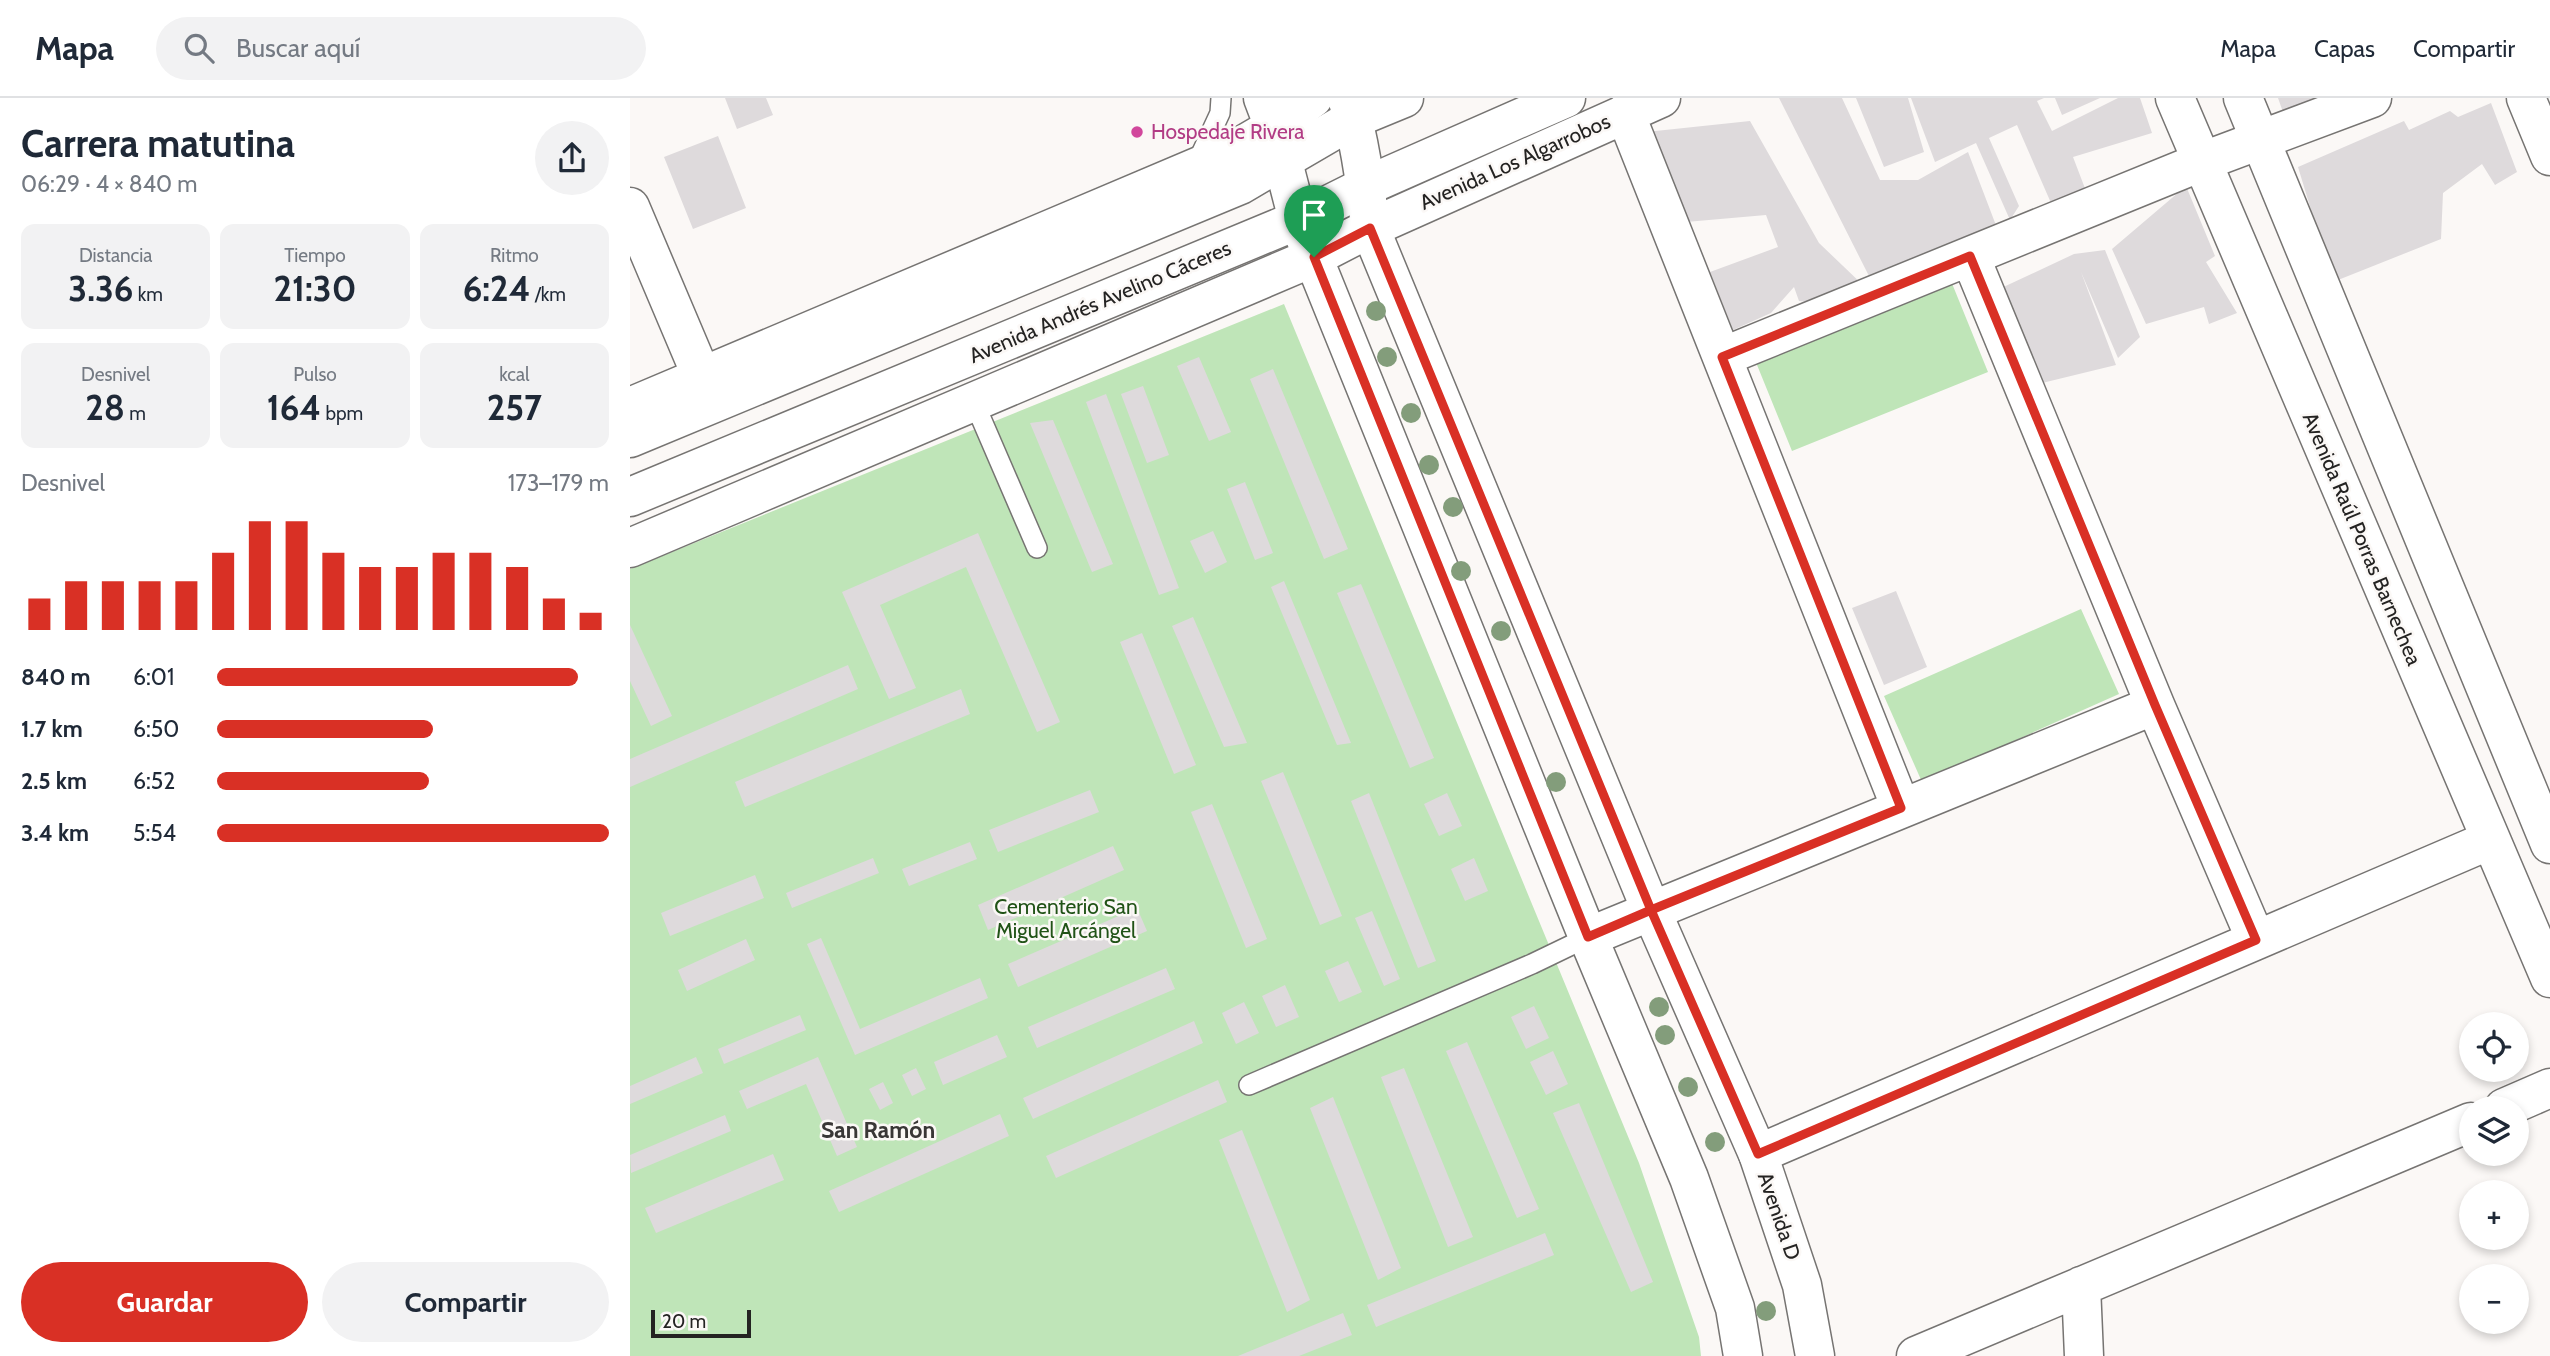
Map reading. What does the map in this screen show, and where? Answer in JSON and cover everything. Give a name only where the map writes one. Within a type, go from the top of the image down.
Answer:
[{"type":"main road","points":[[630,407],[1228,154],[1273,128],[1313,98]]},
{"type":"main road","points":[[630,438],[1240,185],[1273,128],[1350,108],[1404,98]]},
{"type":"main road","name":"Avenida Andrés Avelino Cáceres","points":[[630,497],[1298,220],[1366,186],[1566,98]]},
{"type":"main road","name":"Avenida Los Algarrobos","points":[[1370,228],[1661,98]]},
{"type":"main road","name":"Avenida Raúl Porras Barnechea","points":[[2175,98],[2550,978]]},
{"type":"main road","points":[[2244,98],[2550,844]]},
{"type":"main road","points":[[1722,357],[2201,162],[2372,98]]},
{"type":"main road","points":[[2526,98],[2550,156]]},
{"type":"main road","name":"Avenida D","points":[[1350,108],[1366,186],[1370,228],[1651,910],[1758,1154],[1802,1285],[1815,1356]]},
{"type":"main road","points":[[1625,113],[1901,808]]},
{"type":"main road","points":[[1273,128],[1298,220],[1588,937],[1689,1178],[1735,1308],[1744,1356]]},
{"type":"main road","points":[[630,207],[702,377]]},
{"type":"main road","name":"Avenida Andrés Avelino Cáceres","points":[[630,548],[1314,257],[1370,228]]},
{"type":"main road","points":[[1970,256],[2155,705],[2256,940]]},
{"type":"main road","points":[[1588,937],[2155,705]]},
{"type":"main road","points":[[1758,1154],[2490,840]]},
{"type":"main road","points":[[2529,1097],[2550,1088]]},
{"type":"main road","points":[[1916,1356],[2459,1127]]},
{"type":"main road","points":[[2081,1286],[2084,1356]]},
{"type":"lane","points":[[1194,169],[1220,113],[1221,98]]},
{"type":"lane","points":[[974,402],[1037,548]]},
{"type":"lane","points":[[1249,1085],[1532,964],[1588,937]]},
{"type":"green space","points":[[1951,281],[1988,372],[1792,451],[1755,360]]},
{"type":"green space","name":"Cementerio San Miguel Arcángel","points":[[1284,304],[1639,1163],[1699,1337],[1701,1356],[630,1356],[630,569]]},
{"type":"green space","points":[[2081,609],[2119,694],[1922,782],[1884,696]]},
{"type":"building","points":[[725,98],[766,98],[773,115],[737,129]]},
{"type":"building","points":[[1779,98],[1842,98],[1880,180],[1918,180],[1968,152],[2002,241],[1870,278]]},
{"type":"building","points":[[1856,98],[1908,98],[1924,152],[1884,167]]},
{"type":"building","points":[[1911,98],[2044,98],[2037,101],[2052,131],[2118,98],[2140,98],[2152,133],[2073,157],[2086,191],[2051,203],[2017,125],[1989,138],[2019,206],[2010,220],[1976,143],[1935,162]]},
{"type":"building","points":[[2055,98],[2100,98],[2062,115]]},
{"type":"building","points":[[2278,98],[2327,98],[2284,115]]},
{"type":"building","points":[[2491,103],[2517,172],[2495,185],[2482,164],[2443,193],[2441,239],[2333,282],[2298,167],[2404,121],[2409,130],[2450,111],[2458,117]]},
{"type":"building","points":[[1750,121],[1819,243],[1865,287],[1820,303],[1799,301],[1794,287],[1771,313],[1733,330],[1710,272],[1778,247],[1766,215],[1686,222],[1646,132]]},
{"type":"building","points":[[718,136],[746,208],[693,229],[664,157]]},
{"type":"building","points":[[2186,186],[2215,256],[2206,262],[2237,313],[2209,324],[2204,307],[2146,324],[2112,249]]},
{"type":"building","points":[[2105,250],[2140,337],[2118,358],[2081,272],[2116,365],[2038,384],[1997,290],[2074,254]]},
{"type":"building","points":[[1199,357],[1231,432],[1209,441],[1177,366]]},
{"type":"building","points":[[1273,369],[1348,549],[1324,559],[1250,379]]},
{"type":"building","points":[[1143,386],[1169,455],[1147,463],[1121,394]]},
{"type":"building","points":[[1106,394],[1179,588],[1159,595],[1086,402]]},
{"type":"building","points":[[1053,420],[1113,564],[1092,572],[1030,423]]},
{"type":"building","points":[[1245,482],[1273,553],[1255,560],[1227,489]]},
{"type":"building","points":[[1213,531],[1227,562],[1205,573],[1190,541]]},
{"type":"building","points":[[978,533],[1060,722],[1037,732],[966,567],[880,605],[916,688],[889,699],[842,592]]},
{"type":"building","points":[[1284,581],[1351,743],[1337,745],[1271,587]]},
{"type":"building","points":[[1361,584],[1434,758],[1410,768],[1337,593]]},
{"type":"building","points":[[1896,591],[1927,667],[1884,685],[1852,608]]},
{"type":"building","points":[[1193,617],[1247,743],[1224,747],[1172,626]]},
{"type":"building","points":[[630,625],[672,716],[651,726],[630,681]]},
{"type":"building","points":[[1142,633],[1196,765],[1174,774],[1120,642]]},
{"type":"building","points":[[848,665],[858,689],[630,787],[630,759]]},
{"type":"building","points":[[961,689],[970,714],[745,807],[735,782]]},
{"type":"building","points":[[1283,772],[1342,916],[1320,925],[1261,781]]},
{"type":"building","points":[[1090,790],[1099,812],[998,852],[989,830]]},
{"type":"building","points":[[1369,793],[1436,961],[1418,968],[1351,801]]},
{"type":"building","points":[[1447,793],[1462,826],[1439,836],[1424,804]]},
{"type":"building","points":[[1212,804],[1267,939],[1246,948],[1191,812]]},
{"type":"building","points":[[970,842],[977,859],[909,886],[902,869]]},
{"type":"building","points":[[1113,846],[1124,870],[988,930],[978,905]]},
{"type":"building","points":[[873,858],[879,873],[792,908],[786,893]]},
{"type":"building","points":[[1474,858],[1488,891],[1465,901],[1451,869]]},
{"type":"building","points":[[755,875],[764,898],[670,936],[661,913]]},
{"type":"building","points":[[1137,908],[1147,931],[1018,987],[1008,964]]},
{"type":"building","points":[[1372,911],[1400,979],[1384,986],[1355,918]]},
{"type":"building","points":[[821,938],[860,1029],[980,978],[988,998],[855,1055],[807,944]]},
{"type":"building","points":[[746,939],[755,960],[687,991],[678,970]]},
{"type":"building","points":[[1348,961],[1362,992],[1339,1002],[1325,971]]},
{"type":"building","points":[[1166,968],[1175,989],[1037,1048],[1028,1027]]},
{"type":"building","points":[[1285,985],[1299,1017],[1276,1027],[1262,996]]},
{"type":"building","points":[[1244,1002],[1259,1033],[1236,1044],[1222,1013]]},
{"type":"building","points":[[1534,1006],[1549,1038],[1526,1049],[1511,1017]]},
{"type":"building","points":[[800,1015],[806,1030],[724,1064],[718,1049]]},
{"type":"building","points":[[1194,1021],[1203,1043],[1033,1119],[1023,1098]]},
{"type":"building","points":[[997,1035],[1007,1057],[943,1085],[934,1062]]},
{"type":"building","points":[[1467,1042],[1539,1209],[1517,1218],[1446,1051]]},
{"type":"building","points":[[1553,1051],[1568,1084],[1546,1095],[1530,1062]]},
{"type":"building","points":[[696,1057],[703,1073],[630,1104],[630,1086]]},
{"type":"building","points":[[818,1057],[857,1147],[837,1156],[806,1084],[747,1109],[739,1091]]},
{"type":"building","points":[[916,1068],[926,1089],[912,1096],[902,1075]]},
{"type":"building","points":[[1404,1068],[1473,1237],[1448,1247],[1381,1077]]},
{"type":"building","points":[[1218,1080],[1227,1102],[1056,1178],[1046,1156]]},
{"type":"building","points":[[883,1082],[893,1103],[880,1110],[869,1089]]},
{"type":"building","points":[[1333,1097],[1401,1268],[1378,1280],[1310,1108]]},
{"type":"building","points":[[1579,1103],[1653,1282],[1631,1292],[1553,1113]]},
{"type":"building","points":[[1000,1114],[1009,1136],[839,1212],[829,1191]]},
{"type":"building","points":[[725,1115],[731,1131],[631,1173],[630,1155]]},
{"type":"building","points":[[1242,1130],[1310,1300],[1287,1312],[1219,1140]]},
{"type":"building","points":[[773,1154],[784,1180],[656,1233],[645,1208]]},
{"type":"building","points":[[1545,1233],[1554,1255],[1376,1327],[1367,1305]]},
{"type":"building","points":[[1343,1313],[1352,1335],[1299,1356],[1238,1356]]},
{"type":"place","name":"Hospedaje Rivera","points":[[1137,132]]},
{"type":"district","name":"San Ramón","points":[[878,1130]]},
{"type":"route","points":[[1314,257],[1370,228],[1651,910],[1901,808],[1722,357],[1970,256],[2155,705],[2256,940],[1758,1154],[1651,910],[1588,937],[1314,257]]}]
